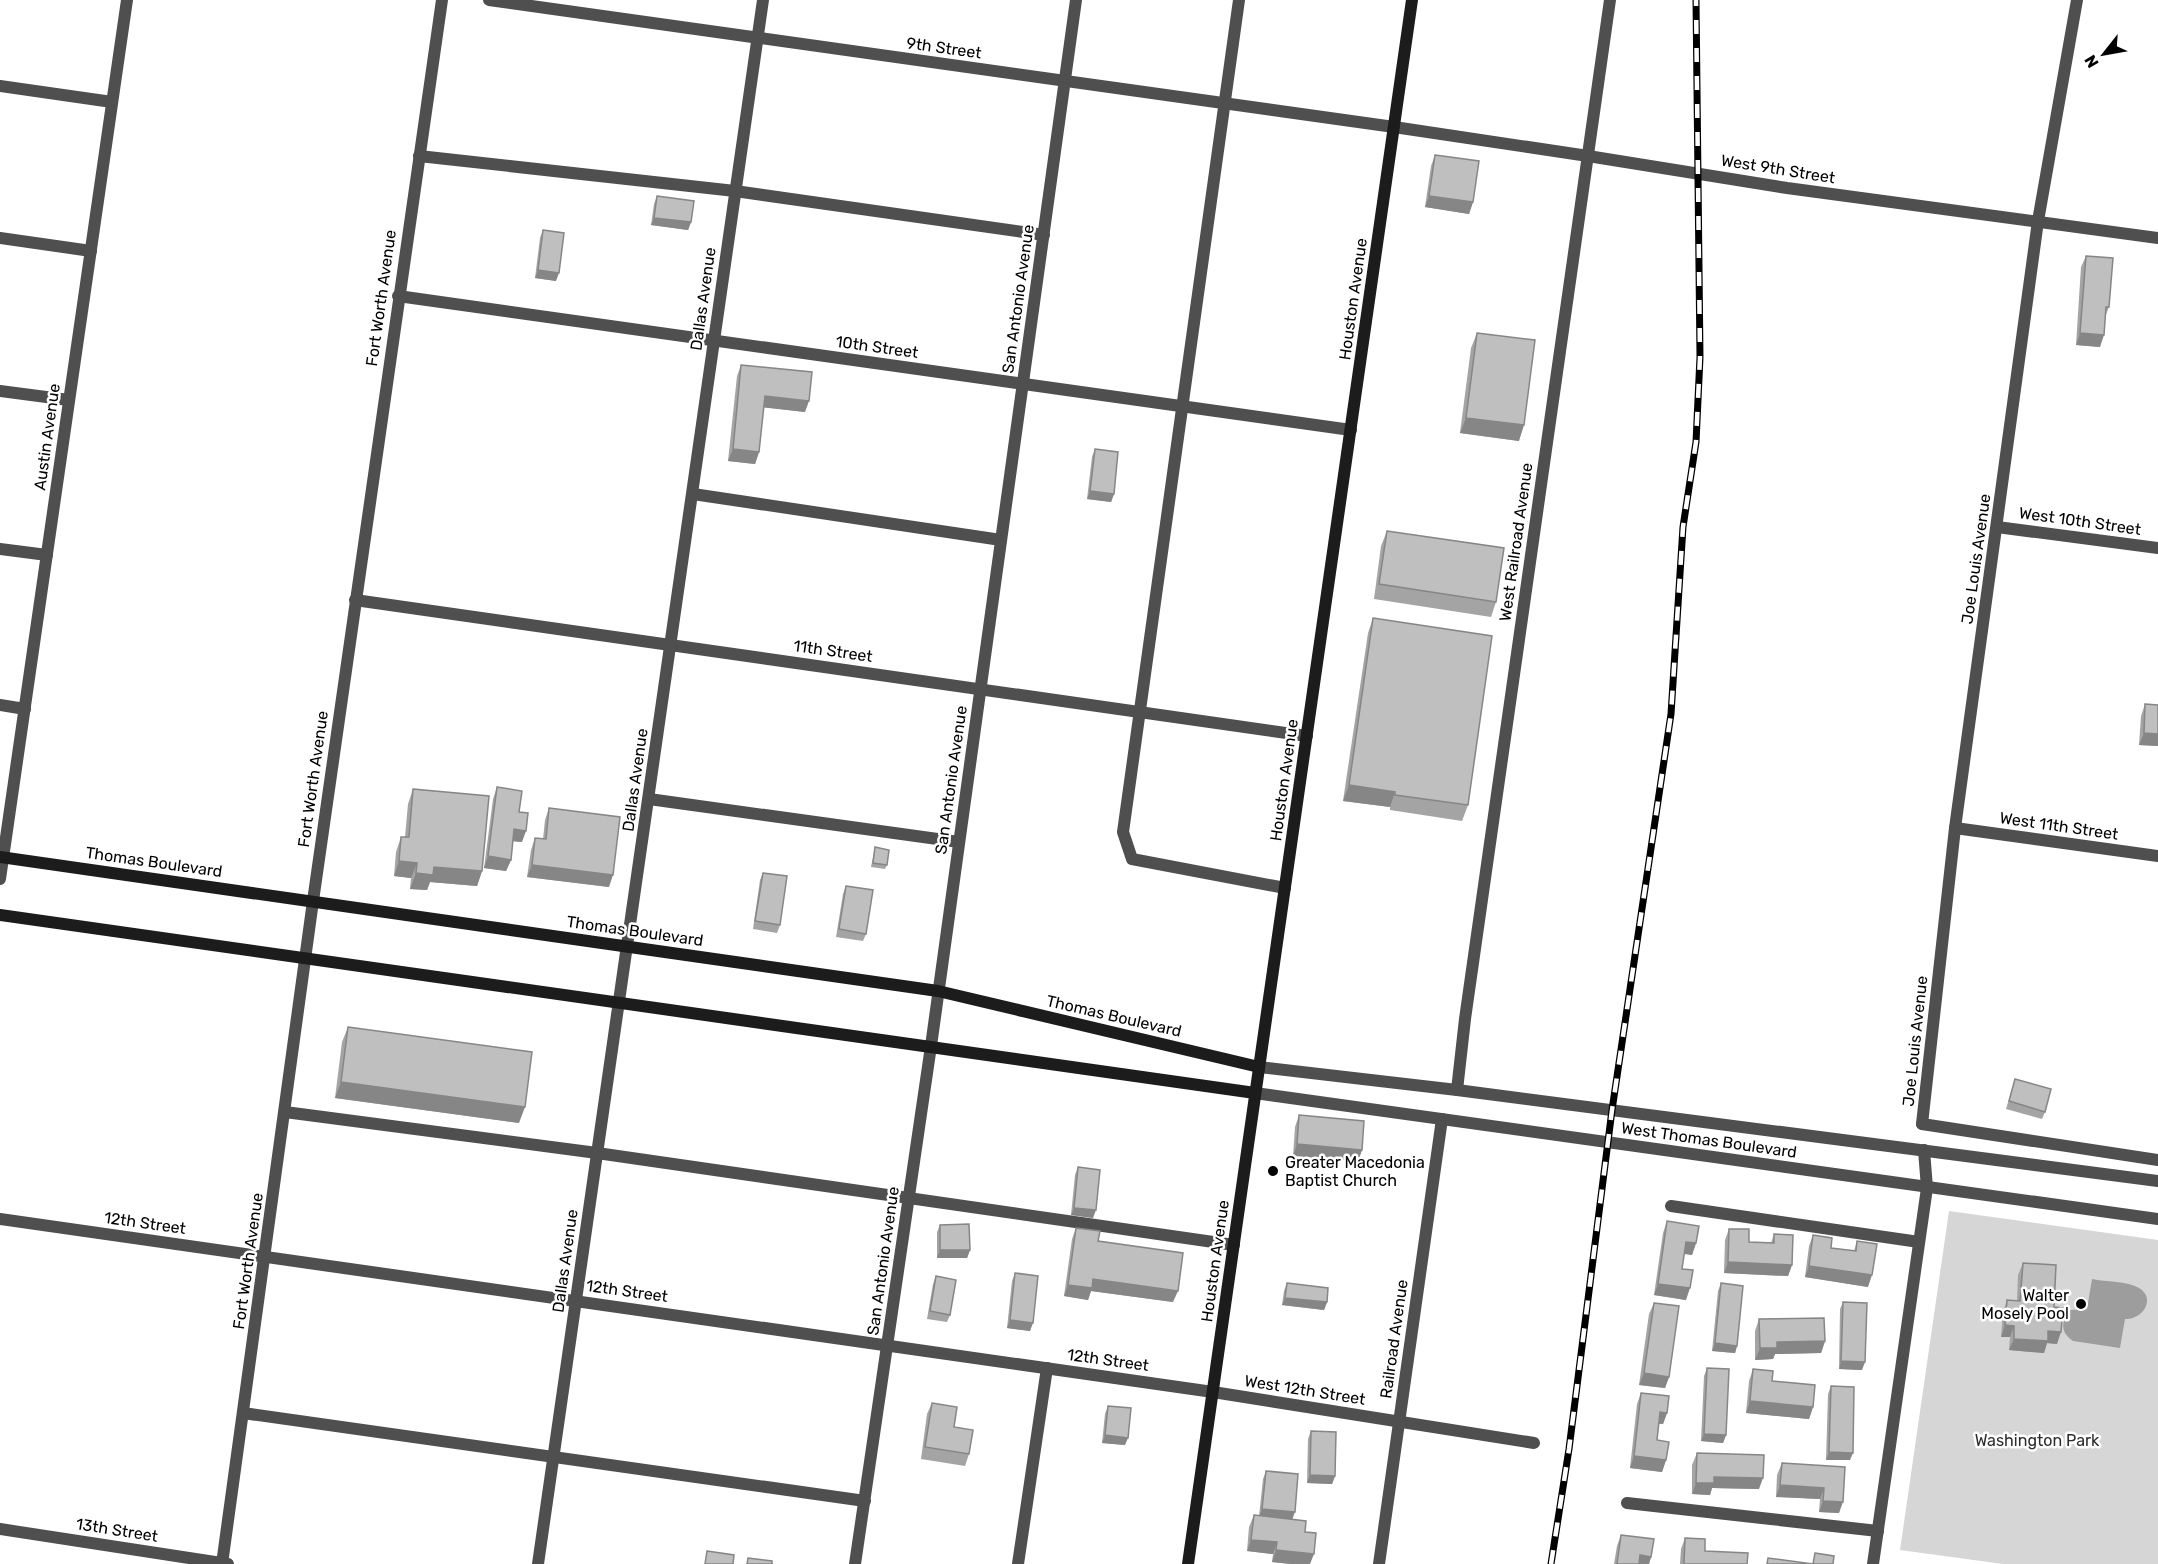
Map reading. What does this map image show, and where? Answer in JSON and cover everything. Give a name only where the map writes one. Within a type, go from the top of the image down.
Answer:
[{"type":"main road","name":"Houston Avenue","points":[[1188,1564],[1412,0]]},
{"type":"main road","name":"Thomas Boulevard","points":[[2,857],[939,991],[1259,1067]]},
{"type":"main road","points":[[0,915],[1256,1093]]},
{"type":"street","name":"Austin Avenue","points":[[0,879],[127,0]]},
{"type":"street","name":"Fort Worth Avenue","points":[[225,1564],[243,1413],[313,901],[442,0]]},
{"type":"street","name":"9th Street","points":[[489,0],[1394,128]]},
{"type":"street","name":"Dallas Avenue","points":[[538,1564],[763,0]]},
{"type":"street","name":"San Antonio Avenue","points":[[855,1564],[939,991],[1076,0]]},
{"type":"street","points":[[1239,0],[1123,832],[1132,859],[1285,888]]},
{"type":"street","name":"West Railroad Avenue","points":[[1457,1090],[1611,0]]},
{"type":"street","name":"Joe Louis Avenue","points":[[2077,0],[2038,221],[1955,828],[1922,1124],[2158,1160]]},
{"type":"street","points":[[0,86],[112,102]]},
{"type":"street","name":"West 9th Street","points":[[1394,128],[1787,188],[2158,238]]},
{"type":"street","points":[[419,156],[735,191],[1044,235]]},
{"type":"street","points":[[0,238],[91,251]]},
{"type":"street","name":"10th Street","points":[[398,296],[1351,430]]},
{"type":"street","points":[[0,391],[69,400]]},
{"type":"street","points":[[693,494],[1001,540]]},
{"type":"street","name":"West 10th Street","points":[[1997,526],[2158,548]]},
{"type":"street","points":[[0,549],[47,555]]},
{"type":"street","name":"11th Street","points":[[355,600],[1307,736]]},
{"type":"street","points":[[0,705],[25,709]]},
{"type":"street","points":[[649,799],[959,843]]},
{"type":"street","name":"West 11th Street","points":[[1955,828],[2158,856]]},
{"type":"street","name":"West Thomas Boulevard","points":[[1259,1067],[1457,1090],[2158,1181]]},
{"type":"street","name":"West Thomas Boulevard","points":[[1256,1093],[2158,1219]]},
{"type":"street","points":[[285,1112],[597,1153],[1234,1245]]},
{"type":"street","name":"Railroad Avenue","points":[[1379,1564],[1442,1119]]},
{"type":"street","points":[[1873,1564],[1927,1188],[1924,1150]]},
{"type":"street","points":[[1671,1206],[1919,1242]]},
{"type":"street","name":"12th Street","points":[[0,1219],[1213,1392]]},
{"type":"street","points":[[1018,1564],[1047,1368]]},
{"type":"street","name":"West 12th Street","points":[[1213,1392],[1534,1443]]},
{"type":"street","points":[[243,1413],[865,1501]]},
{"type":"street","points":[[1627,1503],[1878,1531]]},
{"type":"street","name":"13th Street","points":[[0,1529],[225,1564]]},
{"type":"green space","name":"Washington Park","points":[[1949,1211],[2158,1240],[2158,1564],[2003,1564],[1900,1550]]},
{"type":"shaded area","points":[[2092,1279],[2134,1286],[2139,1288],[2147,1298],[2142,1313],[2125,1319],[2120,1348],[2073,1341],[2064,1330],[2065,1319],[2070,1310],[2087,1309]]},
{"type":"building","points":[[1435,155],[1479,161],[1473,202],[1429,196]]},
{"type":"building","points":[[657,196],[694,201],[691,222],[654,218]]},
{"type":"building","points":[[543,230],[564,233],[559,273],[538,270]]},
{"type":"building","points":[[2086,256],[2113,258],[2104,335],[2080,333]]},
{"type":"building","points":[[1477,333],[1535,340],[1524,425],[1466,418]]},
{"type":"building","points":[[741,365],[812,372],[809,401],[765,396],[759,452],[733,449]]},
{"type":"building","points":[[1095,449],[1118,452],[1114,494],[1090,491]]},
{"type":"building","points":[[1387,531],[1504,548],[1496,602],[1379,584]]},
{"type":"building","points":[[1373,618],[1492,636],[1468,805],[1395,795],[1395,792],[1349,785]]},
{"type":"building","points":[[2145,704],[2158,705],[2158,734],[2144,733]]},
{"type":"building","points":[[497,787],[522,791],[519,812],[528,813],[526,831],[514,829],[511,860],[488,856]]},
{"type":"building","points":[[413,789],[489,796],[482,871],[434,867],[433,875],[416,873],[417,863],[399,861],[401,837],[409,837]]},
{"type":"building","points":[[549,808],[620,817],[613,875],[532,865],[535,838],[546,839]]},
{"type":"building","points":[[875,847],[889,850],[887,865],[873,863]]},
{"type":"building","points":[[763,873],[787,876],[780,925],[755,921]]},
{"type":"building","points":[[846,886],[873,890],[866,934],[839,929]]},
{"type":"building","points":[[348,1027],[532,1052],[525,1107],[341,1082]]},
{"type":"building","points":[[2015,1079],[2051,1089],[2045,1112],[2009,1101]]},
{"type":"building","points":[[1299,1115],[1364,1121],[1362,1150],[1297,1144]]},
{"type":"building","points":[[1078,1167],[1100,1170],[1096,1210],[1074,1208]]},
{"type":"building","points":[[1667,1221],[1699,1226],[1696,1243],[1686,1242],[1682,1269],[1693,1270],[1690,1288],[1658,1284]]},
{"type":"building","points":[[969,1224],[970,1250],[940,1250],[940,1225]]},
{"type":"building","points":[[1076,1228],[1100,1231],[1098,1241],[1183,1253],[1178,1291],[1093,1279],[1092,1288],[1068,1285]]},
{"type":"building","points":[[1729,1229],[1749,1229],[1749,1242],[1774,1243],[1774,1234],[1793,1235],[1792,1265],[1728,1262]]},
{"type":"building","points":[[1813,1235],[1832,1238],[1831,1248],[1856,1251],[1857,1241],[1877,1244],[1872,1275],[1809,1266]]},
{"type":"building","points":[[2023,1263],[2056,1265],[2054,1307],[2063,1308],[2061,1332],[2048,1331],[2048,1341],[2014,1339],[2014,1326],[2005,1325],[2007,1300],[2020,1301]]},
{"type":"building","points":[[1015,1273],[1038,1276],[1033,1323],[1010,1320]]},
{"type":"building","points":[[936,1276],[956,1280],[950,1315],[930,1311]]},
{"type":"building","points":[[1287,1283],[1328,1288],[1327,1302],[1285,1298]]},
{"type":"building","points":[[1721,1283],[1743,1286],[1737,1346],[1715,1343]]},
{"type":"building","points":[[1843,1302],[1867,1303],[1865,1362],[1841,1361]]},
{"type":"building","points":[[1654,1303],[1679,1306],[1669,1377],[1644,1373]]},
{"type":"building","points":[[1824,1318],[1825,1341],[1777,1342],[1777,1348],[1760,1348],[1759,1319]]},
{"type":"building","points":[[1707,1368],[1729,1369],[1726,1435],[1704,1434]]},
{"type":"building","points":[[1753,1369],[1773,1371],[1772,1381],[1815,1385],[1813,1407],[1750,1401]]},
{"type":"building","points":[[1831,1386],[1854,1387],[1853,1453],[1829,1452]]},
{"type":"building","points":[[1641,1393],[1669,1396],[1667,1413],[1660,1412],[1657,1440],[1669,1442],[1666,1460],[1634,1456]]},
{"type":"building","points":[[932,1403],[957,1407],[954,1427],[973,1430],[969,1454],[925,1447]]},
{"type":"building","points":[[1108,1406],[1131,1408],[1128,1438],[1105,1435]]},
{"type":"building","points":[[1311,1431],[1336,1432],[1335,1476],[1310,1475]]},
{"type":"building","points":[[1697,1453],[1764,1455],[1763,1478],[1714,1477],[1714,1483],[1696,1483]]},
{"type":"building","points":[[1782,1463],[1845,1467],[1843,1502],[1823,1501],[1824,1488],[1780,1485]]},
{"type":"building","points":[[1266,1471],[1298,1474],[1295,1512],[1262,1509]]},
{"type":"building","points":[[1254,1515],[1306,1521],[1305,1532],[1316,1533],[1314,1554],[1276,1550],[1277,1542],[1251,1540]]},
{"type":"building","points":[[1621,1535],[1654,1539],[1651,1557],[1640,1555],[1639,1564],[1617,1564]]},
{"type":"building","points":[[1685,1538],[1705,1539],[1705,1551],[1748,1553],[1747,1564],[1684,1564]]},
{"type":"building","points":[[707,1551],[734,1555],[733,1564],[705,1564]]},
{"type":"building","points":[[1815,1553],[1834,1556],[1833,1564],[1813,1564]]},
{"type":"building","points":[[748,1558],[772,1561],[772,1564],[747,1564]]},
{"type":"building","points":[[1768,1558],[1813,1564],[1767,1564]]},
{"type":"railway","points":[[1551,1564],[1569,1449],[1612,1110],[1671,714],[1683,527],[1696,442],[1700,357],[1696,0]]},
{"type":"place","name":"Greater Macedonia Baptist Church","points":[[1273,1171]]},
{"type":"place","name":"Walter Mosely Pool","points":[[2081,1304]]}]
